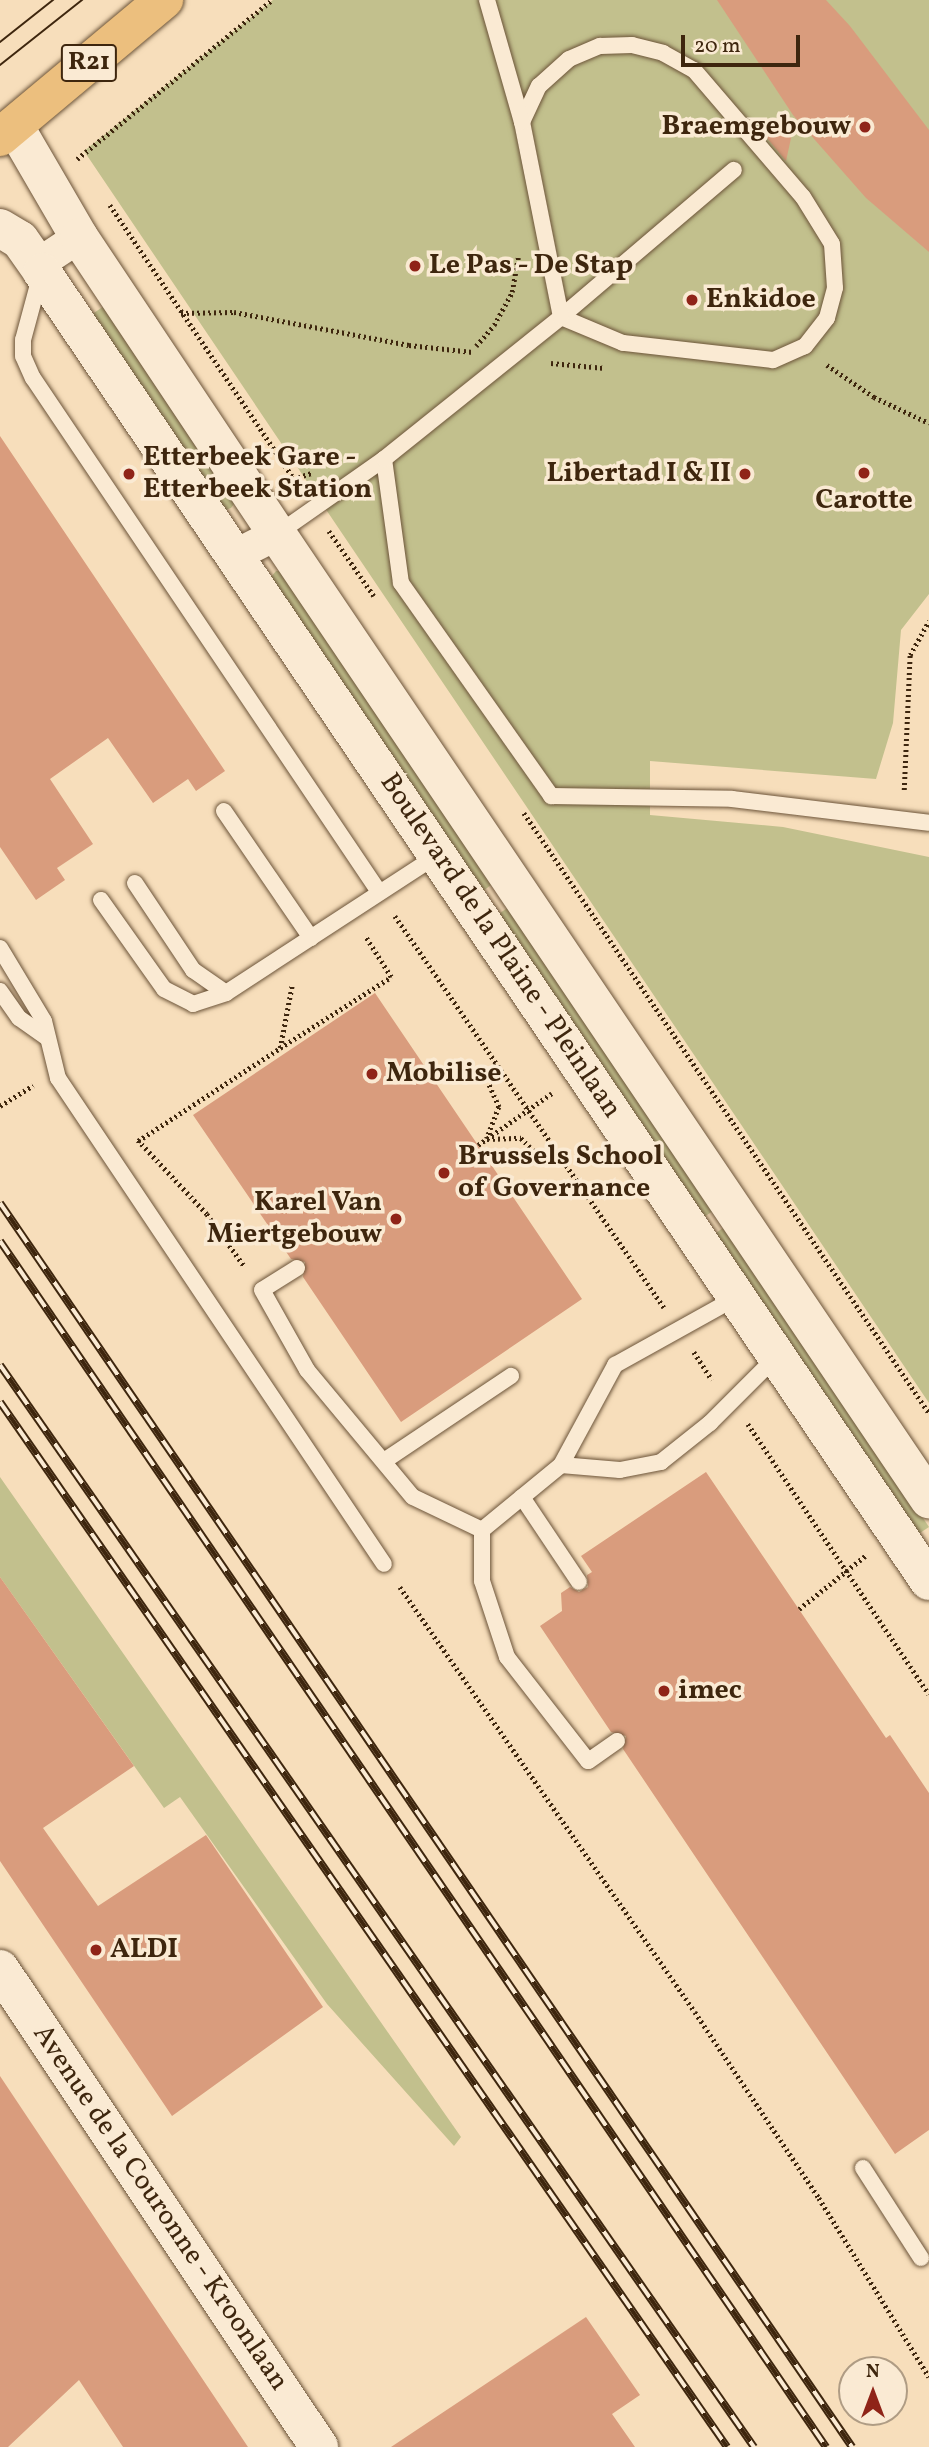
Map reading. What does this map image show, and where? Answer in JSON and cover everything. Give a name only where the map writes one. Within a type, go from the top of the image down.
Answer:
[{"type":"main road","name":"R21","points":[[7,132],[164,0]]},
{"type":"main road","name":"Boulevard de la Plaine - Pleinlaan","points":[[7,132],[929,1499]]},
{"type":"main road","name":"Boulevard de la Plaine - Pleinlaan","points":[[0,228],[20,240],[40,268],[929,1581]]},
{"type":"main road","name":"Avenue de la Couronne - Kroonlaan","points":[[2,1975],[319,2447]]},
{"type":"street","points":[[40,268],[79,237]]},
{"type":"street","points":[[234,556],[276,534]]},
{"type":"lane","points":[[487,0],[522,122],[561,317]]},
{"type":"lane","points":[[522,122],[539,86],[569,59],[600,46],[632,45],[663,52],[694,70],[803,197],[832,244],[835,288],[827,318],[805,346],[773,360],[623,343],[561,317]]},
{"type":"lane","points":[[276,534],[384,459],[561,317],[734,170]]},
{"type":"lane","points":[[40,268],[23,340],[23,356],[33,378],[379,892]]},
{"type":"lane","points":[[384,459],[401,583],[551,796],[732,799],[929,823]]},
{"type":"lane","points":[[224,811],[305,942]]},
{"type":"lane","points":[[101,900],[164,989],[193,1004],[226,992],[438,855]]},
{"type":"lane","points":[[135,883],[193,970],[226,992]]},
{"type":"lane","points":[[0,948],[44,1021],[58,1078],[384,1564]]},
{"type":"lane","points":[[0,991],[19,1018],[48,1038]]},
{"type":"lane","points":[[297,1268],[262,1290],[307,1370],[413,1497],[482,1530]]},
{"type":"lane","points":[[482,1530],[561,1465],[615,1365],[737,1297]]},
{"type":"lane","points":[[561,1465],[620,1470],[661,1462],[729,1407],[778,1356]]},
{"type":"lane","points":[[384,1461],[511,1376]]},
{"type":"lane","points":[[522,1497],[579,1582]]},
{"type":"lane","points":[[482,1530],[482,1581],[507,1657],[588,1761],[617,1741]]},
{"type":"lane","points":[[863,2168],[926,2260]]},
{"type":"path","points":[[86,169],[78,158],[272,0]]},
{"type":"path","points":[[778,141],[802,124]]},
{"type":"path","points":[[108,202],[314,510]]},
{"type":"path","points":[[460,360],[494,325],[512,292],[518,254]]},
{"type":"path","points":[[821,360],[874,397],[929,423]]},
{"type":"path","points":[[283,481],[318,470]]},
{"type":"path","points":[[916,792],[902,789],[909,655],[929,621]]},
{"type":"path","points":[[379,892],[680,1329],[729,1407],[752,1428],[848,1569],[929,1695]]},
{"type":"path","points":[[138,1141],[391,977],[349,912]]},
{"type":"path","points":[[279,1048],[305,942]]},
{"type":"path","points":[[652,997],[929,1413]]},
{"type":"path","points":[[487,1139],[499,1107],[485,1075],[497,1065]]},
{"type":"path","points":[[478,1145],[556,1090]]},
{"type":"path","points":[[131,1130],[138,1141],[206,1214],[262,1290]]},
{"type":"path","points":[[487,1139],[521,1138],[546,1163],[560,1156]]},
{"type":"path","points":[[799,1609],[868,1553]]},
{"type":"path","points":[[384,1564],[703,2024],[827,2210],[929,2377]]},
{"type":"shaded area","points":[[273,0],[929,0],[929,594],[901,630],[893,723],[876,779],[650,761],[650,815],[783,827],[929,857],[929,1403],[84,151]]},
{"type":"shaded area","points":[[104,306],[234,504],[231,508],[225,510],[91,315]]},
{"type":"shaded area","points":[[276,571],[282,571],[491,885],[483,891],[271,577]]},
{"type":"shaded area","points":[[509,907],[714,1210],[702,1218],[497,915]]},
{"type":"shaded area","points":[[726,1226],[929,1527],[917,1535],[714,1234]]},
{"type":"shaded area","points":[[0,1477],[461,2137],[454,2146],[327,2004],[180,1797],[164,1808],[0,1577]]},
{"type":"building","name":"Braemgebouw","points":[[717,0],[826,0],[850,26],[929,130],[929,252],[866,198],[793,115]]},
{"type":"building","points":[[793,129],[786,161],[761,131]]},
{"type":"building","points":[[0,436],[225,771],[196,791],[188,779],[153,803],[108,738],[50,779],[93,844],[57,868],[65,880],[36,900],[0,847]]},
{"type":"building","name":"Karel Van Miertgebouw","points":[[375,993],[582,1299],[401,1422],[303,1277],[305,1262],[291,1259],[193,1115]]},
{"type":"building","points":[[706,1472],[886,1738],[890,1735],[929,1793],[929,2130],[895,2154],[623,1749],[626,1736],[611,1732],[540,1626],[562,1611],[561,1593],[570,1587],[579,1592],[588,1587],[587,1575],[592,1572],[581,1556]]},
{"type":"building","points":[[0,1577],[134,1766],[43,1828],[98,1906],[206,1835],[323,2007],[172,2116],[0,1861]]},
{"type":"building","points":[[0,2076],[248,2447],[123,2447],[79,2380],[8,2447],[0,2447]]},
{"type":"building","points":[[586,2317],[640,2395],[612,2414],[635,2447],[391,2447]]},
{"type":"tram line","points":[[0,42],[53,0]]},
{"type":"tram line","points":[[0,65],[82,0]]},
{"type":"railway","points":[[0,1203],[852,2447]]},
{"type":"railway","points":[[0,1241],[826,2447]]},
{"type":"railway","points":[[0,1365],[754,2447]]},
{"type":"railway","points":[[0,1402],[727,2447]]},
{"type":"place","name":"Braemgebouw","points":[[865,127]]},
{"type":"place","name":"Le Pas - De Stap","points":[[415,266]]},
{"type":"place","name":"Enkidoe","points":[[692,300]]},
{"type":"place","name":"Carotte","points":[[864,473]]},
{"type":"place","name":"Etterbeek Gare - Etterbeek Station","points":[[129,474]]},
{"type":"place","name":"Libertad I & II","points":[[745,474]]},
{"type":"place","name":"Mobilise","points":[[372,1074]]},
{"type":"place","name":"Brussels School of Governance","points":[[444,1173]]},
{"type":"place","name":"Karel Van Miertgebouw","points":[[396,1219]]},
{"type":"place","name":"imec","points":[[664,1691]]},
{"type":"place","name":"ALDI","points":[[96,1950]]}]
